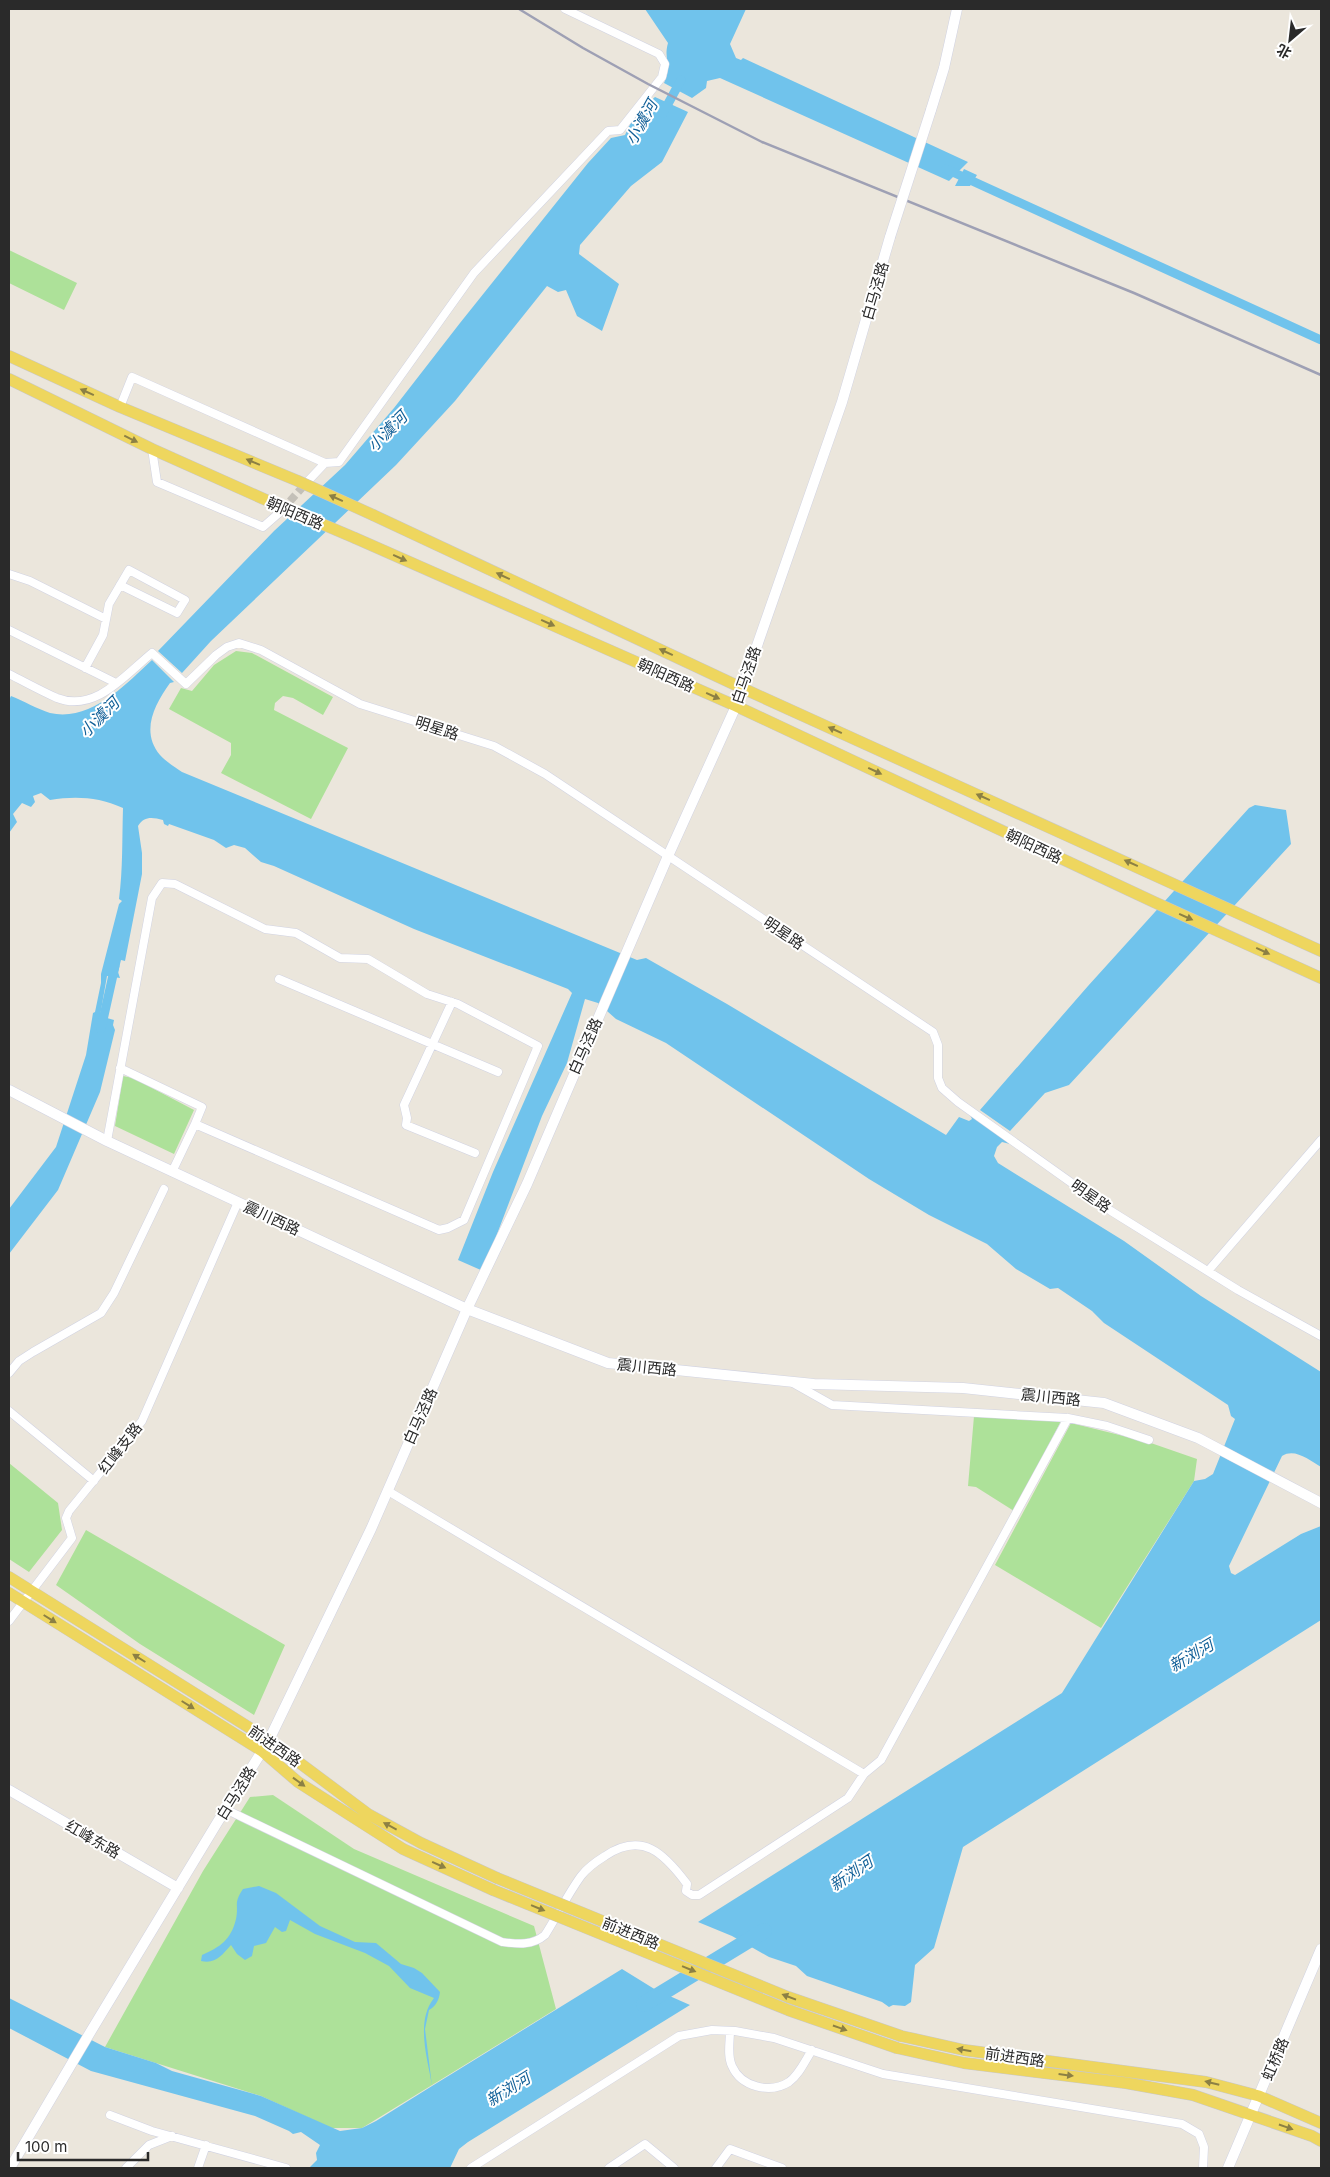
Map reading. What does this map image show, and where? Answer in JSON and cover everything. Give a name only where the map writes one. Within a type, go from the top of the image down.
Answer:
[{"type":"main road","name":"白马泾路","points":[[10,2168],[225,1809],[270,1740],[388,1491],[467,1310],[526,1184],[668,856],[736,706],[842,402],[890,238],[944,68],[957,9]]},
{"type":"main road","name":"朝阳西路","points":[[9,356],[120,406],[303,481],[742,688],[1321,951]]},
{"type":"main road","name":"朝阳西路","points":[[9,379],[277,508],[355,538],[736,706],[1321,978]]},
{"type":"main road","name":"震川西路","points":[[9,1090],[86,1131],[467,1310],[608,1363],[814,1384],[963,1388],[1104,1403],[1198,1438],[1321,1503]]},
{"type":"main road","name":"前进西路","points":[[9,1577],[270,1740],[368,1814],[421,1843],[497,1878],[788,1997],[901,2036],[964,2050],[1206,2082],[1259,2096],[1321,2123]]},
{"type":"main road","name":"前进西路","points":[[9,1593],[262,1751],[298,1782],[403,1849],[493,1890],[788,2010],[897,2048],[964,2063],[1126,2083],[1193,2095],[1321,2141]]},
{"type":"main road","name":"红峰东路","points":[[9,1790],[178,1888]]},
{"type":"main road","name":"虹桥路","points":[[1228,2168],[1321,1948]]},
{"type":"street","points":[[120,406],[132,377],[325,463],[339,462],[474,273],[608,131],[620,130],[662,76],[665,64],[659,54],[564,9]]},
{"type":"street","points":[[152,449],[157,482],[262,527],[277,508]]},
{"type":"street","points":[[303,481],[325,463]]},
{"type":"street","points":[[85,668],[103,635],[109,604],[120,585],[129,570],[186,600],[177,613],[120,585]]},
{"type":"street","points":[[9,574],[30,581],[106,619]]},
{"type":"street","points":[[9,630],[116,683],[100,696],[84,702],[71,702],[58,698],[9,674]]},
{"type":"street","name":"明星路","points":[[116,683],[152,653],[186,684],[227,647],[239,644],[261,650],[360,704],[494,746],[545,774],[933,1032],[938,1045],[938,1078],[942,1088],[952,1097],[1111,1210],[1208,1271],[1321,1336]]},
{"type":"street","points":[[107,1141],[152,898],[162,883],[175,884],[266,929],[296,933],[340,958],[368,959],[427,994],[452,1002],[538,1046],[464,1220],[448,1228],[438,1230],[195,1124]]},
{"type":"street","points":[[279,979],[498,1072]]},
{"type":"street","points":[[452,1002],[404,1105],[407,1118],[406,1125],[475,1153]]},
{"type":"street","points":[[120,1068],[202,1107],[172,1172]]},
{"type":"street","points":[[1208,1271],[1321,1140]]},
{"type":"street","points":[[9,1373],[19,1361],[102,1313],[114,1293],[164,1189]]},
{"type":"street","name":"红峰支路","points":[[9,1621],[30,1590],[72,1538],[66,1518],[69,1510],[142,1421],[238,1202]]},
{"type":"street","points":[[789,1381],[832,1405],[1068,1418],[1107,1426],[1149,1440]]},
{"type":"street","points":[[9,1411],[94,1481]]},
{"type":"street","points":[[225,1809],[502,1942],[521,1944],[538,1941],[545,1935],[582,1874],[618,1847],[637,1844],[654,1851],[666,1858],[687,1884],[686,1891],[692,1895],[699,1894],[848,1798],[864,1774],[881,1760],[1068,1418]]},
{"type":"street","points":[[388,1491],[864,1774]]},
{"type":"street","points":[[471,2168],[680,2036],[712,2030],[774,2038],[883,2074],[1182,2124],[1199,2134],[1204,2147],[1203,2168]]},
{"type":"street","points":[[730,2031],[729,2049],[732,2066],[742,2078],[754,2086],[778,2087],[790,2081],[800,2070],[812,2050]]},
{"type":"street","points":[[110,2115],[173,2136],[286,2168]]},
{"type":"street","points":[[126,2168],[149,2145],[173,2136]]},
{"type":"street","points":[[609,2168],[645,2144],[674,2168]]},
{"type":"street","points":[[198,2168],[206,2145]]},
{"type":"street","points":[[716,2168],[730,2150],[782,2168]]},
{"type":"green space","points":[[9,250],[77,283],[64,310],[9,283]]},
{"type":"green space","points":[[236,651],[252,653],[333,697],[323,715],[293,698],[283,696],[275,703],[274,710],[348,748],[311,819],[221,773],[231,755],[231,743],[169,709],[181,688],[192,691],[214,665]]},
{"type":"green space","points":[[123,1076],[133,1078],[194,1110],[174,1154],[115,1126]]},
{"type":"green space","points":[[974,1416],[1061,1421],[1014,1511],[976,1487],[968,1486]]},
{"type":"green space","points":[[1071,1423],[1148,1442],[1197,1459],[1194,1481],[1101,1628],[995,1565]]},
{"type":"green space","points":[[9,1463],[58,1503],[62,1530],[29,1572],[9,1559]]},
{"type":"green space","points":[[86,1530],[285,1645],[254,1715],[140,1644],[56,1585]]},
{"type":"green space","points":[[273,1795],[354,1849],[534,1926],[556,2009],[362,2128],[331,2128],[261,2096],[105,2047],[203,1871],[250,1797]]},
{"type":"water","points":[[645,9],[746,9],[730,44],[736,58],[741,60],[743,58],[968,162],[949,181],[720,78],[707,81],[706,88],[692,98],[664,83],[668,71],[668,43]]},
{"type":"water","points":[[655,97],[688,112],[662,162],[631,186],[580,245],[579,254],[619,284],[602,331],[577,316],[566,290],[558,292],[547,286],[455,401],[396,465],[211,641],[182,673],[158,651],[274,531],[345,465],[394,408],[588,163],[611,138],[625,135],[634,116]]},
{"type":"water","points":[[964,169],[977,175],[970,186],[955,186]]},
{"type":"water","points":[[152,660],[174,682],[170,683],[155,709],[150,727],[151,737],[160,755],[182,772],[637,960],[646,958],[727,1004],[946,1135],[959,1117],[969,1121],[972,1119],[970,1115],[1010,1144],[1002,1142],[997,1147],[994,1156],[998,1163],[1124,1241],[1201,1296],[1321,1372],[1321,1467],[1297,1454],[1292,1453],[1282,1456],[1229,1566],[1231,1573],[1235,1575],[1301,1534],[1321,1526],[1321,1620],[963,1847],[934,1948],[915,1965],[911,2002],[905,2006],[893,2005],[889,2007],[882,2002],[807,1976],[796,1966],[769,1957],[732,1936],[698,1922],[1062,1693],[1194,1481],[1205,1479],[1213,1474],[1235,1419],[1231,1416],[1228,1405],[1104,1323],[1092,1311],[1058,1288],[1050,1289],[1016,1269],[987,1244],[929,1215],[869,1179],[666,1043],[616,1019],[598,1003],[585,999],[567,1063],[542,1116],[483,1271],[458,1260],[493,1172],[572,993],[568,989],[414,929],[274,866],[261,862],[245,848],[234,845],[226,848],[214,840],[169,824],[168,826],[164,824],[163,820],[155,818],[143,820],[138,826],[142,853],[142,874],[125,961],[121,960],[118,972],[120,978],[107,976],[100,1016],[114,1020],[115,1030],[100,1092],[58,1190],[9,1254],[9,1209],[56,1147],[86,1055],[93,1013],[95,1012],[101,983],[101,974],[119,904],[122,901],[119,899],[122,865],[123,808],[87,798],[50,800],[41,793],[33,796],[35,802],[31,807],[22,803],[13,814],[17,822],[9,833],[9,700],[11,696],[50,713],[65,714],[79,712],[93,707],[119,690]]},
{"type":"water","points":[[1255,805],[1286,810],[1291,844],[1069,1085],[1045,1093],[1010,1131],[980,1110],[1088,986],[1249,808]]},
{"type":"water","points":[[259,1886],[276,1893],[320,1926],[355,1942],[376,1943],[401,1964],[422,1973],[440,1992],[434,2007],[429,2010],[425,2029],[432,2086],[424,2041],[424,2029],[428,2008],[434,1998],[410,1988],[389,1966],[365,1953],[315,1934],[290,1920],[286,1931],[282,1932],[275,1927],[266,1943],[254,1946],[252,1956],[245,1960],[237,1954],[231,1945],[221,1956],[214,1960],[201,1961],[202,1955],[219,1946],[228,1938],[236,1919],[237,1901],[243,1889]]},
{"type":"water","points":[[622,1969],[656,1990],[690,2005],[468,2142],[459,2149],[450,2168],[309,2168],[317,2160],[316,2153],[320,2145],[301,2132],[293,2134],[255,2116],[91,2071],[9,2028],[9,1998],[105,2047],[156,2063],[172,2071],[261,2096],[340,2131],[362,2128],[376,2121]]},
{"type":"waterway","name":"小澞河","points":[[663,113],[681,80]]},
{"type":"waterway","points":[[946,169],[1321,340]]},
{"type":"waterway","points":[[101,1029],[115,966]]},
{"type":"waterway","name":"新浏河","points":[[644,2004],[764,1931]]},
{"type":"tunnel","points":[[282,510],[308,481]]},
{"type":"railway","points":[[519,9],[583,48],[648,84],[762,142],[1134,293],[1321,375]]}]
